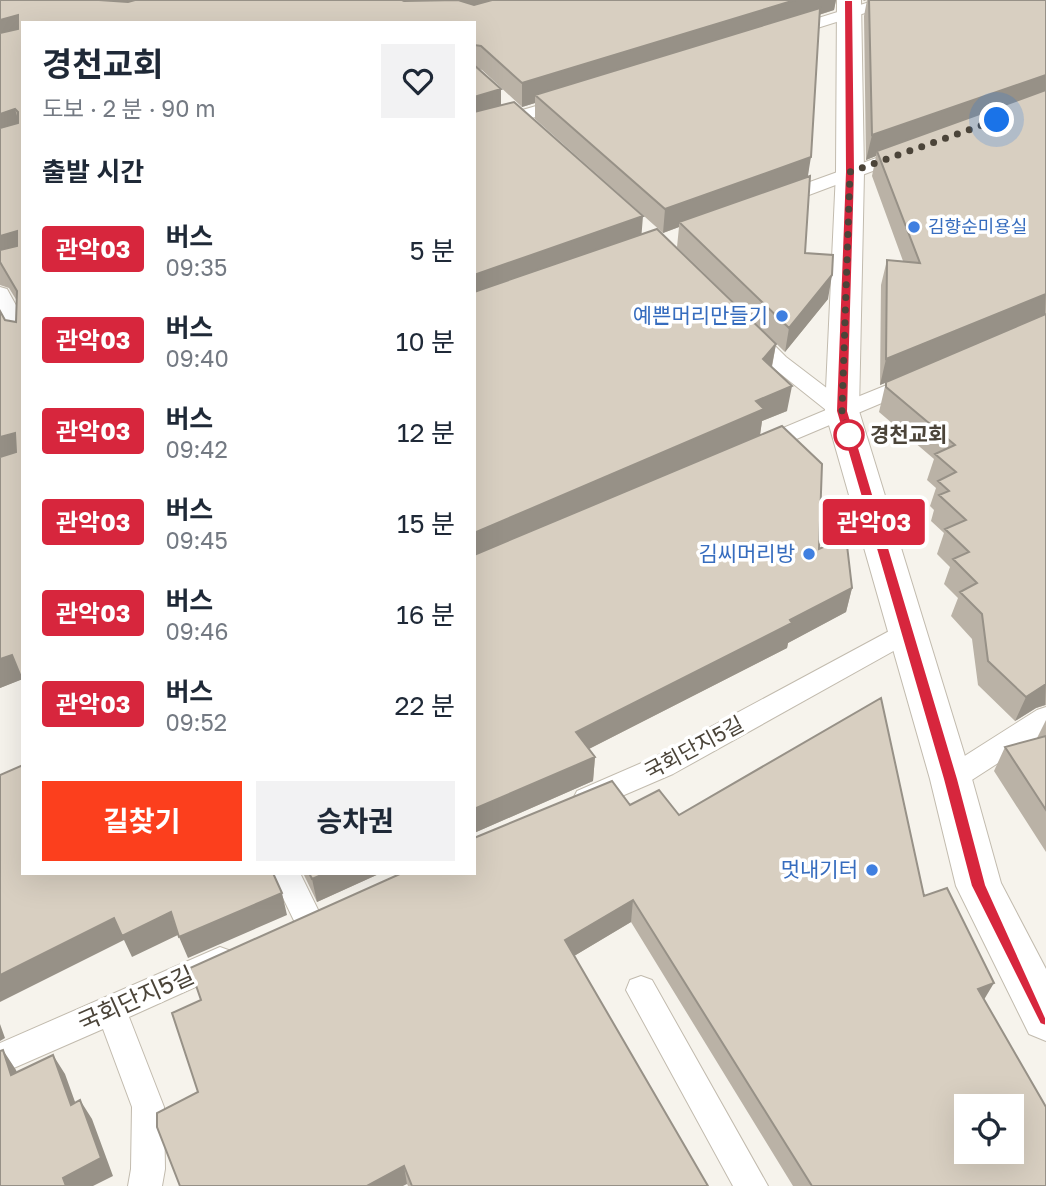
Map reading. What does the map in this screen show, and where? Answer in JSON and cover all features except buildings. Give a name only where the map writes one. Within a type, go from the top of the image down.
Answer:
[{"type":"street","points":[[850,6],[850,172],[842,411],[951,779],[979,886],[1046,1018]]},
{"type":"lane","points":[[771,38],[850,6],[892,0]]},
{"type":"lane","points":[[476,129],[585,96]]},
{"type":"lane","points":[[501,100],[539,135]]},
{"type":"lane","points":[[761,206],[915,149]]},
{"type":"lane","points":[[0,293],[21,335]]},
{"type":"lane","points":[[740,323],[779,362],[842,411]]},
{"type":"lane","points":[[740,455],[931,373]]},
{"type":"lane","name":"국회단지5길","points":[[562,810],[663,766],[906,632]]},
{"type":"lane","points":[[951,779],[1046,718]]},
{"type":"lane","points":[[286,875],[309,922]]},
{"type":"lane","name":"국회단지5길","points":[[0,1059],[247,949]]},
{"type":"lane","points":[[641,990],[751,1186]]},
{"type":"lane","points":[[111,1010],[148,1107],[148,1169],[145,1186]]},
{"type":"bus line","name":"관악03","points":[[849,0],[850,172],[842,411],[951,779],[979,886],[1046,1018]]},
{"type":"place","name":"김향순미용실","points":[[914,227]]},
{"type":"place","name":"예쁜머리만들기","points":[[782,316]]},
{"type":"place","name":"경천교회","points":[[849,435]]},
{"type":"place","name":"김씨머리방","points":[[809,554]]},
{"type":"place","name":"멋내기터","points":[[872,870]]},
{"type":"route","points":[[849,435],[842,411],[850,172],[997,120]]}]
